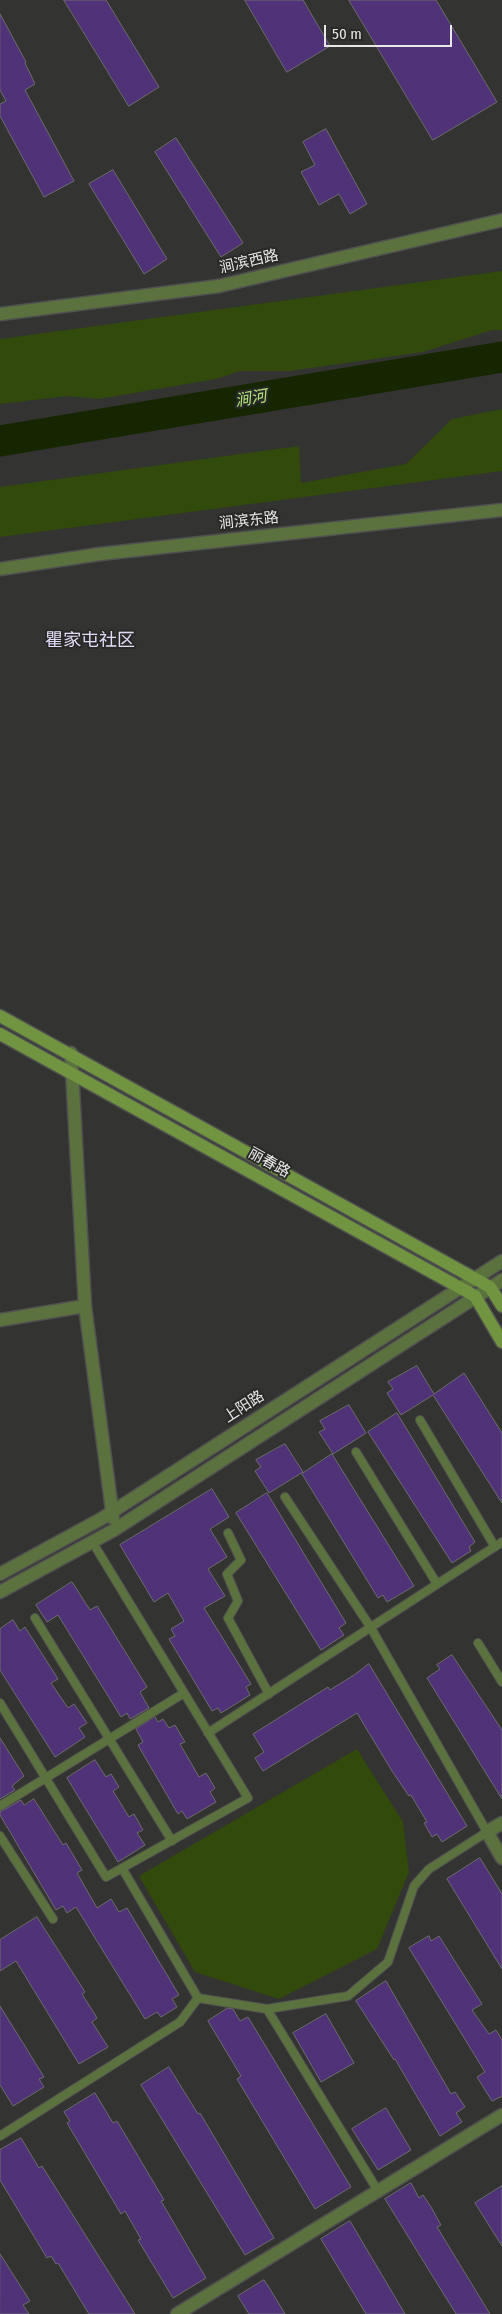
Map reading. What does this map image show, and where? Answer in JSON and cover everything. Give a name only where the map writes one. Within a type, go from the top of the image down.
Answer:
[{"type":"main road","name":"丽春路","points":[[0,1016],[71,1053],[490,1287],[502,1306]]},
{"type":"main road","name":"丽春路","points":[[0,1034],[72,1072],[475,1296]]},
{"type":"main road","points":[[475,1296],[502,1342]]},
{"type":"street","name":"涧滨西路","points":[[0,314],[219,286],[502,220]]},
{"type":"street","name":"涧滨东路","points":[[0,569],[100,554],[502,510]]},
{"type":"street","points":[[71,1053],[85,1306],[114,1530]]},
{"type":"street","name":"上阳路","points":[[0,1574],[80,1532],[502,1261]]},
{"type":"street","points":[[0,1592],[114,1530],[502,1280]]},
{"type":"street","points":[[0,1320],[85,1306]]},
{"type":"street","points":[[502,1822],[487,1832],[502,1858]]},
{"type":"street","points":[[178,2314],[502,2115]]},
{"type":"lane","points":[[208,1734],[498,1545],[420,1420]]},
{"type":"lane","points":[[356,1452],[437,1584]]},
{"type":"lane","points":[[198,1998],[267,2009],[348,1996],[388,1962],[414,1886],[429,1868],[487,1832],[371,1628],[285,1497]]},
{"type":"lane","points":[[228,1532],[241,1560],[227,1574],[238,1601],[228,1618],[269,1694]]},
{"type":"lane","points":[[0,1703],[106,1877],[248,1798],[93,1543]]},
{"type":"lane","points":[[36,1618],[172,1841]]},
{"type":"lane","points":[[478,1644],[502,1682]]},
{"type":"lane","points":[[0,1806],[184,1693]]},
{"type":"lane","points":[[0,1836],[53,1919]]},
{"type":"lane","points":[[122,1868],[198,1998]]},
{"type":"lane","points":[[0,2136],[180,2022],[198,1998]]},
{"type":"lane","points":[[267,2009],[378,2191]]},
{"type":"green space","points":[[502,271],[502,330],[492,330],[423,352],[290,371],[240,371],[216,379],[99,399],[67,396],[0,404],[0,339]]},
{"type":"green space","points":[[502,409],[502,471],[0,537],[0,487],[299,446],[301,483],[406,464],[452,419]]},
{"type":"green space","points":[[357,1749],[403,1822],[409,1872],[377,1949],[279,1999],[195,1972],[139,1876]]},
{"type":"building","points":[[64,0],[106,0],[159,87],[129,106]]},
{"type":"building","points":[[245,0],[303,0],[330,46],[287,72]]},
{"type":"building","points":[[349,0],[436,0],[497,102],[433,140]]},
{"type":"building","points":[[0,14],[26,62],[35,84],[25,90],[74,181],[44,197],[0,116],[0,104],[6,101],[0,90]]},
{"type":"building","points":[[326,129],[367,204],[350,214],[339,194],[319,205],[301,172],[315,165],[303,142]]},
{"type":"building","points":[[176,138],[243,243],[221,257],[155,152]]},
{"type":"building","points":[[113,170],[167,259],[144,274],[89,184]]},
{"type":"building","points":[[417,1366],[434,1394],[464,1373],[502,1433],[502,1503],[433,1395],[401,1415],[387,1393],[393,1389],[388,1382]]},
{"type":"building","points":[[349,1405],[366,1433],[333,1454],[319,1432],[325,1429],[320,1421]]},
{"type":"building","points":[[397,1413],[475,1542],[469,1547],[471,1551],[452,1563],[368,1432]]},
{"type":"building","points":[[285,1444],[303,1472],[269,1493],[255,1471],[261,1467],[256,1460]]},
{"type":"building","points":[[332,1454],[414,1586],[387,1602],[383,1595],[378,1598],[302,1474]]},
{"type":"building","points":[[212,1489],[229,1517],[210,1529],[227,1557],[208,1569],[225,1596],[204,1608],[251,1684],[246,1687],[250,1695],[221,1713],[218,1708],[212,1711],[169,1639],[175,1636],[171,1629],[184,1621],[168,1593],[154,1602],[120,1545]]},
{"type":"building","points":[[267,1493],[346,1623],[339,1628],[344,1635],[321,1650],[236,1513]]},
{"type":"building","points":[[72,1582],[90,1610],[97,1606],[147,1687],[140,1692],[149,1708],[130,1719],[127,1713],[121,1717],[58,1615],[47,1622],[36,1605]]},
{"type":"building","points":[[13,1620],[20,1631],[25,1627],[58,1679],[51,1683],[68,1708],[74,1704],[87,1723],[79,1728],[85,1737],[55,1757],[0,1670],[0,1629]]},
{"type":"building","points":[[452,1655],[502,1730],[502,1799],[427,1678],[440,1669],[437,1665]]},
{"type":"building","points":[[369,1664],[467,1826],[442,1842],[437,1834],[432,1837],[424,1823],[427,1822],[411,1795],[409,1796],[392,1771],[357,1713],[263,1771],[255,1758],[264,1752],[253,1734],[328,1687],[330,1690]]},
{"type":"building","points":[[155,1717],[158,1722],[163,1719],[169,1728],[175,1725],[185,1742],[180,1744],[199,1777],[206,1773],[215,1788],[210,1792],[216,1802],[187,1819],[182,1811],[178,1814],[138,1745],[143,1742],[136,1729]]},
{"type":"building","points":[[0,1738],[24,1776],[12,1786],[15,1790],[0,1799]]},
{"type":"building","points":[[95,1760],[106,1777],[111,1774],[119,1787],[113,1791],[129,1817],[134,1814],[143,1830],[137,1833],[145,1845],[118,1862],[67,1778]]},
{"type":"building","points":[[34,1799],[63,1845],[66,1843],[82,1870],[77,1873],[97,1908],[111,1899],[119,1912],[127,1908],[179,1995],[172,1999],[177,2007],[161,2017],[157,2012],[145,2019],[76,1907],[67,1913],[63,1906],[56,1910],[0,1815],[0,1812],[21,1800],[24,1805]]},
{"type":"building","points":[[480,1858],[502,1894],[502,1969],[447,1879]]},
{"type":"building","points":[[37,1917],[85,1992],[82,1994],[97,2018],[92,2022],[108,2047],[79,2064],[16,1961],[0,1971],[0,1940]]},
{"type":"building","points":[[429,1936],[431,1941],[439,1936],[482,2004],[472,2010],[489,2034],[496,2030],[502,2040],[502,2096],[492,2101],[477,2077],[485,2072],[409,1948]]},
{"type":"building","points":[[386,1981],[451,2094],[455,2092],[465,2107],[456,2113],[462,2122],[440,2136],[395,2059],[356,2001]]},
{"type":"building","points":[[0,2006],[44,2077],[39,2079],[44,2087],[13,2106],[0,2085]]},
{"type":"building","points":[[228,2008],[233,2009],[240,2021],[248,2017],[351,2187],[315,2209],[237,2079],[241,2076],[208,2021]]},
{"type":"building","points":[[326,2014],[354,2063],[321,2082],[293,2033]]},
{"type":"building","points":[[169,2067],[198,2114],[200,2113],[274,2238],[245,2255],[141,2085]]},
{"type":"building","points":[[95,2093],[113,2123],[117,2121],[138,2156],[164,2200],[161,2201],[206,2278],[173,2298],[138,2240],[141,2239],[125,2211],[121,2214],[67,2123],[70,2121],[64,2112]]},
{"type":"building","points":[[386,2108],[411,2150],[378,2170],[352,2129]]},
{"type":"building","points":[[21,2138],[39,2168],[42,2166],[135,2314],[89,2314],[58,2263],[56,2264],[51,2256],[47,2258],[0,2180],[0,2150]]},
{"type":"building","points":[[411,2183],[419,2198],[423,2195],[431,2207],[441,2225],[437,2227],[490,2314],[456,2314],[385,2199]]},
{"type":"building","points":[[502,2186],[502,2246],[475,2203]]},
{"type":"building","points":[[350,2221],[405,2314],[366,2314],[321,2239]]},
{"type":"building","points":[[0,2254],[30,2301],[23,2305],[29,2314],[0,2314]]},
{"type":"building","points":[[264,2280],[285,2314],[249,2314],[238,2296]]},
{"type":"waterway","name":"涧河","points":[[0,441],[502,357]]},
{"type":"district","name":"瞿家屯社区","points":[[90,641]]}]
